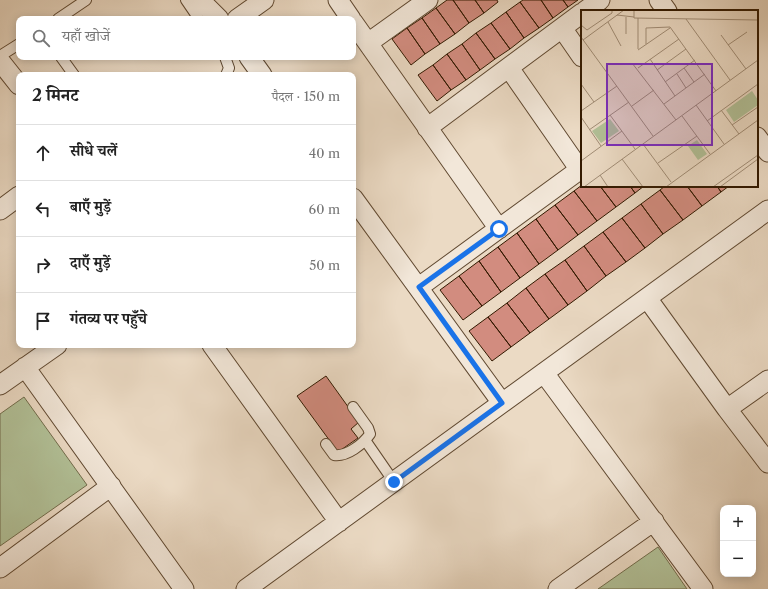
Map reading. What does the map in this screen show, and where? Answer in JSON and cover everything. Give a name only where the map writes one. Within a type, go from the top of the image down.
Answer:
[{"type":"street","points":[[200,0],[216,16]]},
{"type":"street","points":[[241,16],[264,0]]},
{"type":"street","points":[[338,0],[349,16]]},
{"type":"street","points":[[368,43],[428,0]]},
{"type":"street","points":[[586,10],[600,0]]},
{"type":"street","points":[[659,0],[667,10]]},
{"type":"street","points":[[428,128],[581,14]]},
{"type":"street","points":[[356,26],[499,229]]},
{"type":"street","points":[[562,28],[581,55]]},
{"type":"street","points":[[251,60],[260,72]]},
{"type":"street","points":[[0,61],[16,81]]},
{"type":"street","points":[[419,287],[581,169],[509,68]]},
{"type":"street","points":[[758,137],[768,152]]},
{"type":"street","points":[[0,210],[16,198]]},
{"type":"street","points":[[356,202],[502,403]]},
{"type":"street","points":[[246,589],[268,583],[339,522],[768,210]]},
{"type":"street","points":[[647,298],[768,463]]},
{"type":"street","points":[[0,385],[52,348]]},
{"type":"street","points":[[214,348],[339,522]]},
{"type":"street","points":[[25,368],[184,589]]},
{"type":"street","points":[[544,373],[703,589]]},
{"type":"street","points":[[727,409],[768,380]]},
{"type":"street","points":[[0,568],[111,486]]},
{"type":"street","points":[[558,589],[654,521]]},
{"type":"lane","points":[[62,16],[86,0]]},
{"type":"lane","points":[[186,0],[197,16]]},
{"type":"lane","points":[[0,56],[16,46]]},
{"type":"lane","points":[[62,60],[72,72]]},
{"type":"lane","points":[[226,60],[229,68],[227,72]]},
{"type":"lane","points":[[326,444],[334,455],[339,456],[343,455],[365,440],[370,434],[368,428],[353,407]]},
{"type":"lane","points":[[365,440],[394,482]]},
{"type":"green space","points":[[24,397],[87,485],[0,546],[0,414]]},
{"type":"green space","points":[[658,547],[687,589],[598,589]]},
{"type":"building","points":[[447,0],[453,0],[469,23],[455,34],[436,8]]},
{"type":"building","points":[[453,0],[475,0],[484,13],[469,23]]},
{"type":"building","points":[[475,0],[497,0],[498,2],[484,13]]},
{"type":"building","points":[[523,0],[541,0],[553,18],[539,28],[520,2]]},
{"type":"building","points":[[541,0],[563,0],[568,7],[553,18]]},
{"type":"building","points":[[563,0],[578,0],[568,7]]},
{"type":"building","points":[[520,2],[539,28],[524,38],[506,12]]},
{"type":"building","points":[[436,8],[455,34],[440,44],[422,18]]},
{"type":"building","points":[[506,12],[524,38],[510,49],[491,23]]},
{"type":"building","points":[[422,18],[440,44],[425,54],[407,28]]},
{"type":"building","points":[[491,23],[510,49],[495,59],[476,33]]},
{"type":"building","points":[[407,28],[425,54],[411,65],[392,39]]},
{"type":"building","points":[[476,33],[495,59],[480,70],[462,44]]},
{"type":"building","points":[[462,44],[480,70],[466,80],[447,54]]},
{"type":"building","points":[[447,54],[466,80],[451,90],[433,65]]},
{"type":"building","points":[[433,65],[451,90],[437,101],[418,75]]},
{"type":"building","points":[[581,186],[581,187],[601,187],[616,207],[597,221],[574,191]]},
{"type":"building","points":[[601,187],[631,187],[635,193],[616,207]]},
{"type":"building","points":[[631,187],[643,187],[635,193]]},
{"type":"building","points":[[664,187],[688,187],[702,206],[683,220],[660,190]]},
{"type":"building","points":[[688,187],[718,187],[721,192],[702,206]]},
{"type":"building","points":[[718,187],[728,187],[721,192]]},
{"type":"building","points":[[660,190],[683,220],[663,234],[641,204]]},
{"type":"building","points":[[574,191],[597,221],[578,235],[555,205]]},
{"type":"building","points":[[641,204],[663,234],[645,248],[622,218]]},
{"type":"building","points":[[555,205],[578,235],[558,250],[536,219]]},
{"type":"building","points":[[622,218],[645,248],[626,262],[603,232]]},
{"type":"building","points":[[536,219],[558,250],[539,264],[517,233]]},
{"type":"building","points":[[603,232],[626,262],[606,276],[584,246]]},
{"type":"building","points":[[517,233],[539,264],[520,278],[498,247]]},
{"type":"building","points":[[584,246],[606,276],[587,291],[565,260]]},
{"type":"building","points":[[498,247],[520,278],[501,292],[479,261]]},
{"type":"building","points":[[565,260],[587,291],[568,305],[545,274]]},
{"type":"building","points":[[479,261],[501,292],[482,306],[459,276]]},
{"type":"building","points":[[545,274],[568,305],[549,319],[526,288]]},
{"type":"building","points":[[459,276],[482,306],[463,320],[440,290]]},
{"type":"building","points":[[526,288],[549,319],[530,333],[507,303]]},
{"type":"building","points":[[507,303],[530,333],[511,347],[488,317]]},
{"type":"building","points":[[488,317],[511,347],[492,361],[469,331]]},
{"type":"building","points":[[326,376],[359,422],[351,429],[358,438],[338,452],[297,396]]},
{"type":"route","points":[[394,482],[502,403],[419,287],[499,229]]}]
